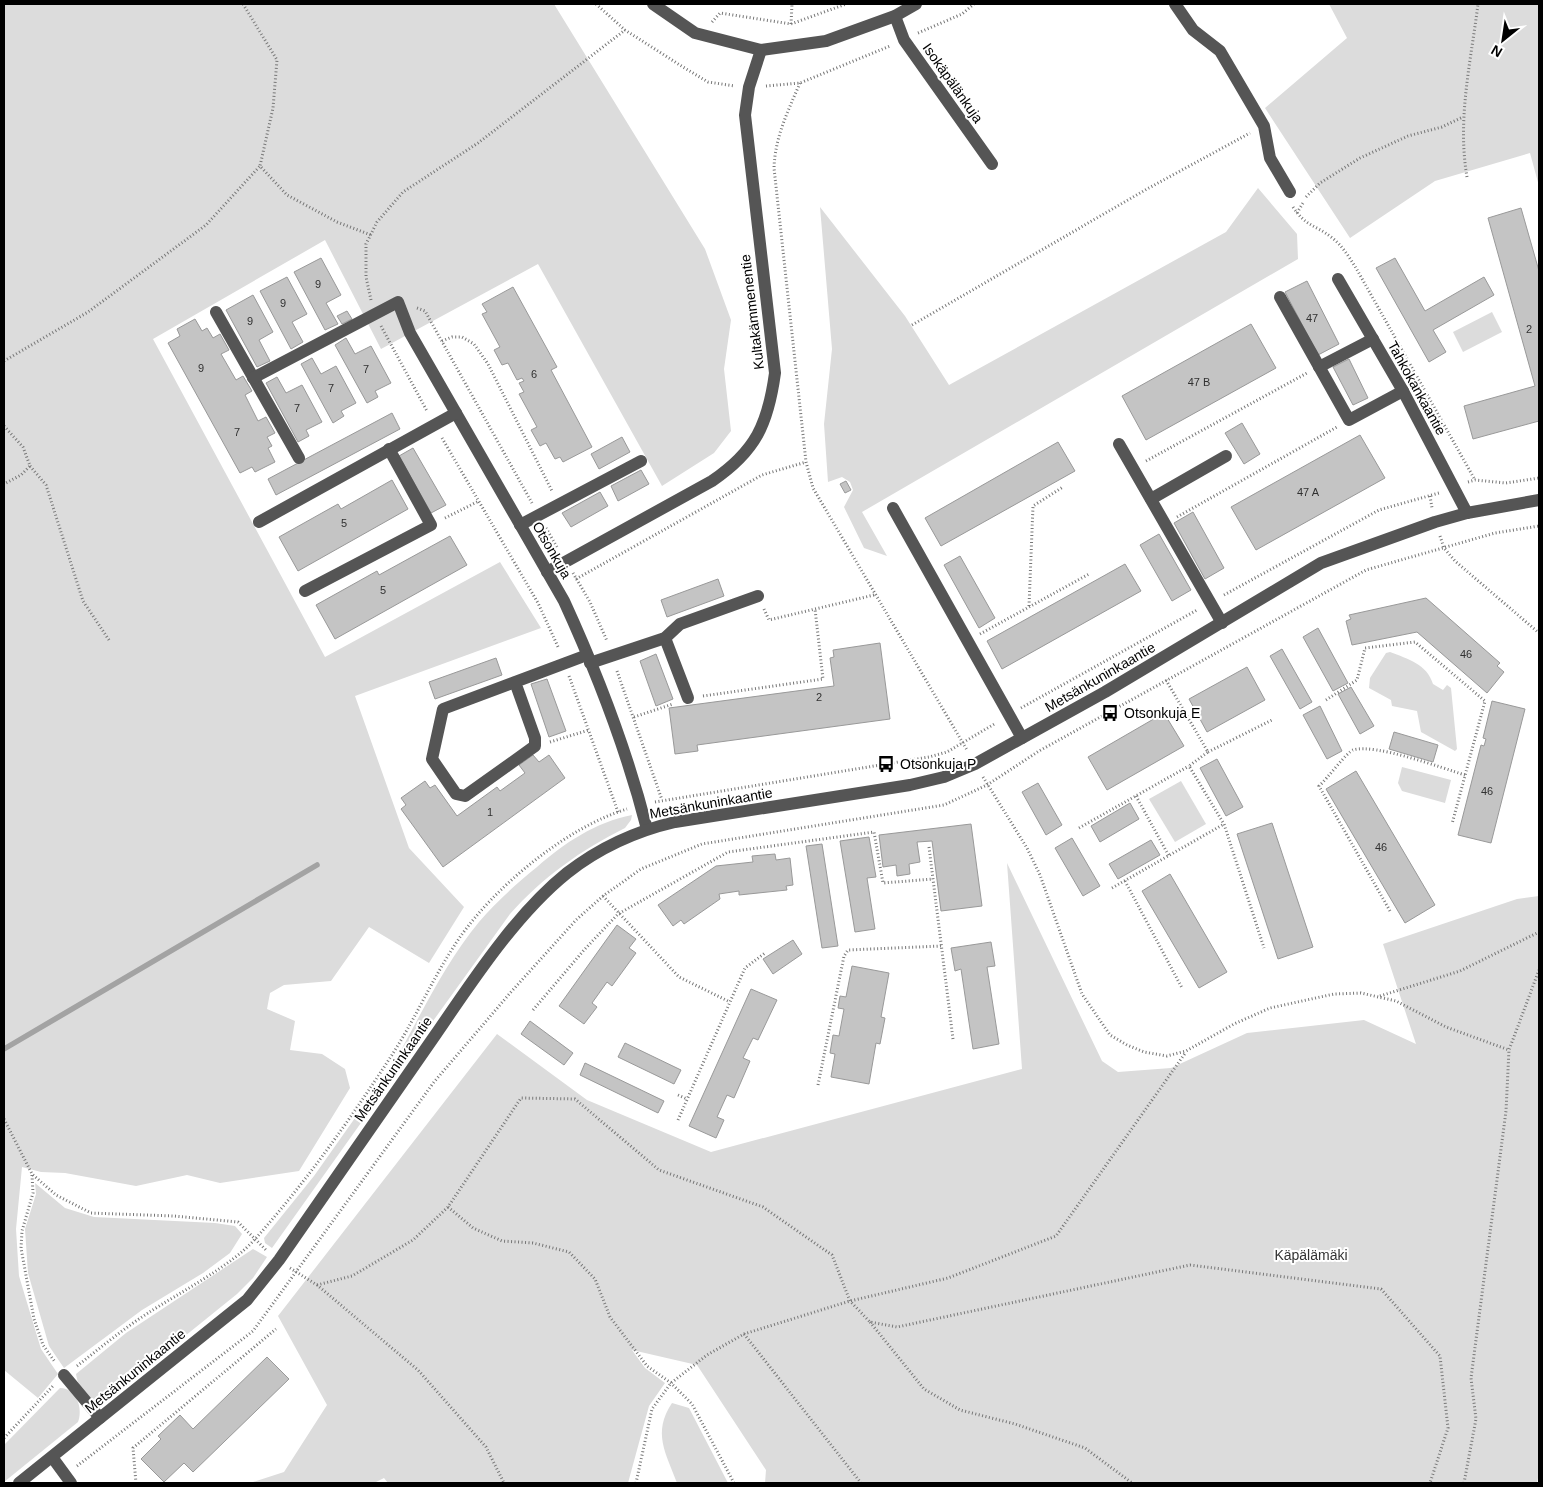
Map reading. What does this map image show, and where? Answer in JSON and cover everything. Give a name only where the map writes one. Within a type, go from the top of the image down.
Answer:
[{"type":"street","points":[[653,4],[695,33],[761,50],[826,40],[895,16],[916,4]]},
{"type":"street","points":[[1175,4],[1193,30],[1220,51],[1264,126],[1270,158],[1290,192]]},
{"type":"street","name":"Isokäpälänkuja","points":[[895,16],[904,40],[992,164]]},
{"type":"street","name":"Kultakämmenentie","points":[[547,572],[712,481],[734,466],[753,444],[764,424],[772,397],[775,373],[745,114],[749,87],[761,50]]},
{"type":"street","name":"Tahkokankaantie","points":[[1338,279],[1403,391],[1467,513]]},
{"type":"street","points":[[1280,297],[1349,420],[1403,391]]},
{"type":"street","name":"Otsonkuja","points":[[374,313],[398,302],[410,333],[564,601],[589,659],[641,805],[646,828]]},
{"type":"street","points":[[216,312],[299,458]]},
{"type":"street","points":[[254,378],[374,313]]},
{"type":"street","points":[[1319,367],[1373,339]]},
{"type":"street","points":[[259,522],[456,413]]},
{"type":"street","points":[[1119,444],[1222,623]]},
{"type":"street","points":[[305,591],[431,525],[389,449]]},
{"type":"street","points":[[1151,499],[1226,456]]},
{"type":"street","points":[[520,525],[641,460]]},
{"type":"street","name":"Metsänkuninkaantie","points":[[19,1483],[247,1300],[279,1260],[482,968],[537,901],[567,873],[583,862],[607,847],[646,828],[910,785],[944,777],[975,764],[1022,738],[1222,623],[1321,563],[1435,522],[1467,513],[1539,500]]},
{"type":"street","points":[[893,508],[1022,738]]},
{"type":"street","points":[[515,682],[535,746],[465,796],[456,794],[432,759],[443,709],[515,682],[564,664],[664,638],[680,624],[758,596]]},
{"type":"street","points":[[664,638],[688,698]]},
{"type":"street","points":[[64,1375],[100,1418]]},
{"type":"street","points":[[52,1457],[69,1479]]},
{"type":"path","points":[[4,361],[88,312],[206,225],[260,166],[273,108],[277,60],[243,4]]},
{"type":"path","points":[[596,4],[625,30],[708,82],[749,87],[800,83],[780,131],[775,151],[774,168],[806,462],[813,488],[874,595],[987,785],[1027,848],[1040,875],[1082,994],[1110,1035],[1144,1052],[1167,1056],[1186,1051],[1234,1024],[1270,1008],[1334,994],[1362,993],[1396,1001],[1446,1027],[1509,1050]]},
{"type":"path","points":[[791,24],[792,4]]},
{"type":"path","points":[[705,36],[714,17],[720,13],[791,24],[846,4]]},
{"type":"path","points":[[1466,177],[1463,153],[1463,118],[1478,4]]},
{"type":"path","points":[[618,812],[564,664],[538,603],[434,424],[374,313],[366,277],[366,244],[377,222],[403,192],[478,143],[625,30]]},
{"type":"path","points":[[1297,213],[1309,192],[1354,162],[1403,138],[1442,127],[1463,118]]},
{"type":"path","points":[[912,325],[1147,189],[1264,126]]},
{"type":"path","points":[[260,166],[287,195],[337,222],[371,234]]},
{"type":"path","points":[[1290,192],[1292,204],[1297,213],[1312,227],[1329,235],[1340,244],[1356,268],[1476,480]]},
{"type":"path","points":[[442,341],[452,337],[462,337],[474,344],[488,364],[546,476],[558,506]]},
{"type":"path","points":[[1133,468],[1319,367]]},
{"type":"path","points":[[1165,524],[1349,420]]},
{"type":"path","points":[[4,426],[23,447],[30,466],[46,485],[83,601],[110,640]]},
{"type":"path","points":[[576,579],[762,475],[806,462]]},
{"type":"path","points":[[4,484],[21,475],[30,466]]},
{"type":"path","points":[[4,1438],[64,1375],[145,1315],[220,1267],[254,1240],[311,1174],[392,1056],[459,939],[487,905],[554,845],[618,812],[641,805],[928,757],[947,752],[1009,715],[1379,510],[1430,496],[1476,480],[1506,483],[1539,478]]},
{"type":"path","points":[[1029,607],[1033,506],[1062,487]]},
{"type":"path","points":[[1430,496],[1435,522],[1444,548],[1455,561],[1539,633]]},
{"type":"path","points":[[431,525],[478,501]]},
{"type":"path","points":[[69,1479],[253,1332],[434,1082],[576,920],[603,896],[641,869],[702,844],[944,805],[987,785],[1040,751],[1366,570],[1495,533],[1539,526]]},
{"type":"path","points":[[968,641],[1089,574]]},
{"type":"path","points":[[758,596],[769,620],[874,595]]},
{"type":"path","points":[[634,717],[688,698],[823,679],[815,609]]},
{"type":"path","points":[[1326,700],[1357,680],[1365,648],[1415,642],[1485,701],[1452,824]]},
{"type":"path","points":[[1166,680],[1208,752]]},
{"type":"path","points":[[1079,828],[1189,766],[1208,752],[1272,720]]},
{"type":"path","points":[[535,746],[589,730]]},
{"type":"path","points":[[1390,911],[1319,786],[1332,775],[1345,756],[1353,750],[1379,750],[1466,775]]},
{"type":"path","points":[[1189,766],[1224,824],[1264,948]]},
{"type":"path","points":[[1136,796],[1169,856]]},
{"type":"path","points":[[1112,888],[1224,824]]},
{"type":"path","points":[[1146,829],[1152,826]]},
{"type":"path","points":[[533,1010],[584,950],[618,914],[728,852],[874,832],[883,883],[933,879]]},
{"type":"path","points":[[929,847],[953,1039]]},
{"type":"path","points":[[1125,881],[1182,988]]},
{"type":"path","points":[[603,896],[679,977],[730,1002]]},
{"type":"path","points":[[1379,996],[1460,971],[1539,932]]},
{"type":"path","points":[[818,1085],[844,956],[848,950],[941,946]]},
{"type":"path","points":[[678,1120],[744,968],[765,953]]},
{"type":"path","points":[[1464,1483],[1476,1418],[1472,1378],[1506,1111],[1509,1050],[1539,970]]},
{"type":"path","points":[[636,1483],[652,1409],[671,1384],[707,1355],[744,1334],[850,1301],[948,1278],[1056,1236],[1186,1051]]},
{"type":"path","points":[[678,1095],[687,1099]]},
{"type":"path","points":[[317,1285],[352,1276],[413,1240],[448,1207],[521,1098],[575,1100],[658,1170],[763,1207],[832,1255],[850,1301],[870,1322],[924,1389],[960,1410],[1015,1424],[1085,1448],[1132,1483]]},
{"type":"path","points":[[4,1119],[32,1174],[56,1195],[91,1213],[174,1216],[238,1222],[254,1240],[296,1273],[317,1285],[418,1370],[486,1447],[504,1483]]},
{"type":"path","points":[[32,1174],[33,1194],[22,1231],[21,1248],[26,1282],[34,1319],[43,1345],[64,1375]]},
{"type":"path","points":[[448,1207],[473,1228],[502,1241],[533,1243],[569,1252],[595,1280],[610,1317],[642,1359],[692,1404],[734,1483]]},
{"type":"path","points":[[870,1322],[896,1327],[1190,1265],[1381,1289],[1440,1356],[1448,1428],[1430,1483]]},
{"type":"path","points":[[136,1483],[133,1448],[276,1329]]},
{"type":"path","points":[[744,1334],[861,1483]]},
{"type":"green space","points":[[4,4],[554,4],[705,249],[731,320],[724,369],[731,431],[714,453],[662,486],[538,264],[381,349],[325,240],[153,339],[325,657],[500,562],[541,628],[355,696],[409,848],[464,907],[429,963],[369,927],[331,981],[284,985],[270,993],[267,1009],[295,1021],[290,1050],[322,1054],[345,1069],[350,1088],[299,1171],[220,1183],[187,1175],[136,1186],[65,1173],[41,1172],[22,1167],[16,1229],[19,1276],[41,1349],[58,1374],[38,1398],[4,1370]]},
{"type":"green space","points":[[1329,4],[1539,4],[1539,186],[1530,153],[1435,181],[1350,238],[1265,108],[1347,38]]},
{"type":"green space","points":[[1258,188],[1297,234],[1298,259],[862,512],[887,556],[864,548],[844,507],[853,490],[850,482],[842,477],[828,482],[824,424],[832,349],[820,207],[905,316],[949,385],[1226,232]]},
{"type":"green space","points":[[1492,312],[1502,332],[1463,352],[1453,332]]},
{"type":"green space","points":[[1390,652],[1422,667],[1433,684],[1443,690],[1447,685],[1451,688],[1457,749],[1455,751],[1421,732],[1417,711],[1392,706],[1391,700],[1369,688],[1370,678],[1386,653]]},
{"type":"green space","points":[[1402,767],[1451,780],[1445,803],[1402,791],[1398,783]]},
{"type":"green space","points":[[1181,781],[1206,824],[1175,842],[1149,799]]},
{"type":"green space","points":[[632,815],[625,828],[563,865],[510,914],[410,1053],[400,1052],[436,985],[467,937],[492,907],[547,858],[569,842],[593,828]]},
{"type":"green space","name":"Käpälämäki","points":[[1007,863],[1102,1061],[1118,1072],[1171,1068],[1247,1033],[1364,1020],[1416,1044],[1383,944],[1517,899],[1539,896],[1539,1473],[1537,1483],[765,1483],[766,1470],[697,1365],[632,1350],[645,1368],[665,1383],[649,1406],[628,1483],[388,1483],[384,1478],[374,1483],[250,1483],[284,1472],[327,1405],[278,1316],[497,1034],[587,1100],[711,1152],[1022,1069]]},
{"type":"green space","points":[[391,1067],[395,1075],[272,1248],[265,1243],[264,1238],[314,1176]]},
{"type":"green space","points":[[35,1183],[65,1208],[94,1217],[215,1223],[235,1226],[242,1234],[230,1253],[203,1273],[142,1310],[64,1368],[49,1346],[28,1273],[25,1229],[36,1194]]},
{"type":"green space","points":[[253,1249],[267,1257],[253,1278],[237,1294],[102,1403],[84,1392],[76,1374],[126,1333]]},
{"type":"green space","points":[[60,1388],[71,1391],[77,1400],[80,1411],[78,1422],[4,1482],[4,1445]]},
{"type":"green space","points":[[672,1403],[689,1408],[728,1483],[677,1483],[665,1452],[662,1434],[666,1414]]},
{"type":"building","points":[[1521,208],[1539,271],[1539,421],[1473,439],[1464,406],[1535,386],[1488,218]]},
{"type":"building","points":[[321,258],[341,295],[326,303],[338,324],[325,330],[294,272]]},
{"type":"building","points":[[1395,258],[1425,311],[1484,277],[1494,295],[1433,330],[1446,352],[1429,362],[1376,268]]},
{"type":"building","points":[[287,277],[307,314],[292,322],[303,342],[291,349],[260,291]]},
{"type":"building","points":[[1307,281],[1339,344],[1318,355],[1285,292]]},
{"type":"building","points":[[513,287],[557,367],[551,370],[592,447],[563,462],[560,457],[555,459],[546,443],[540,446],[531,430],[537,427],[519,394],[524,392],[519,383],[524,381],[522,378],[517,380],[508,363],[502,365],[494,350],[500,347],[482,314],[487,312],[482,304]]},
{"type":"building","points":[[253,295],[273,332],[259,340],[270,361],[257,367],[226,310]]},
{"type":"building","points":[[347,311],[352,319],[342,324],[337,316]]},
{"type":"building","points":[[195,319],[202,331],[207,328],[213,338],[220,334],[229,350],[221,354],[236,380],[243,376],[252,391],[245,395],[258,421],[266,417],[275,433],[267,437],[272,446],[268,448],[275,462],[255,472],[252,467],[240,473],[168,343],[180,336],[177,329]]},
{"type":"building","points":[[1251,324],[1276,368],[1146,440],[1122,396]]},
{"type":"building","points":[[346,338],[355,354],[371,346],[391,383],[375,391],[378,397],[367,403],[335,345]]},
{"type":"building","points":[[312,358],[321,374],[336,366],[356,403],[341,411],[344,416],[333,423],[301,364]]},
{"type":"building","points":[[1349,359],[1368,398],[1353,405],[1333,367]]},
{"type":"building","points":[[277,377],[286,393],[302,385],[322,422],[306,430],[309,436],[298,442],[266,383]]},
{"type":"building","points":[[392,413],[400,429],[276,495],[268,479]]},
{"type":"building","points":[[1242,423],[1260,454],[1244,464],[1225,433]]},
{"type":"building","points":[[1360,435],[1385,478],[1256,550],[1231,507]]},
{"type":"building","points":[[622,437],[630,452],[599,469],[591,454]]},
{"type":"building","points":[[1058,442],[1075,471],[941,546],[925,518]]},
{"type":"building","points":[[413,448],[446,505],[431,513],[399,456]]},
{"type":"building","points":[[641,470],[649,484],[618,501],[611,486]]},
{"type":"building","points":[[392,480],[408,509],[298,571],[279,537],[338,504],[341,509]]},
{"type":"building","points":[[846,481],[851,490],[845,493],[840,484]]},
{"type":"building","points":[[600,492],[608,506],[571,527],[562,513]]},
{"type":"building","points":[[1193,512],[1224,568],[1205,579],[1174,523]]},
{"type":"building","points":[[1159,534],[1191,590],[1172,601],[1140,545]]},
{"type":"building","points":[[450,536],[467,565],[335,639],[316,605],[377,571],[379,575]]},
{"type":"building","points":[[960,556],[995,618],[979,628],[944,565]]},
{"type":"building","points":[[1125,564],[1141,591],[1002,669],[987,641]]},
{"type":"building","points":[[718,579],[724,596],[667,617],[661,600]]},
{"type":"building","points":[[1426,598],[1500,663],[1497,666],[1504,672],[1487,693],[1417,632],[1352,645],[1346,621],[1351,619],[1349,615]]},
{"type":"building","points":[[1318,628],[1348,683],[1333,691],[1303,637]]},
{"type":"building","points":[[880,643],[890,719],[697,745],[698,751],[675,754],[669,708],[834,686],[830,658],[834,657],[833,650]]},
{"type":"building","points":[[1282,649],[1312,702],[1300,709],[1270,656]]},
{"type":"building","points":[[656,654],[673,699],[656,706],[640,661]]},
{"type":"building","points":[[496,658],[502,675],[435,699],[429,682]]},
{"type":"building","points":[[1247,667],[1265,700],[1207,732],[1189,699]]},
{"type":"building","points":[[547,679],[566,731],[549,737],[531,684]]},
{"type":"building","points":[[1351,687],[1374,726],[1360,734],[1338,694]]},
{"type":"building","points":[[1492,701],[1525,709],[1491,843],[1458,835],[1481,745],[1484,746],[1486,739],[1483,738]]},
{"type":"building","points":[[1320,706],[1342,751],[1327,759],[1303,715]]},
{"type":"building","points":[[1164,713],[1184,746],[1107,790],[1088,757]]},
{"type":"building","points":[[1394,732],[1438,745],[1433,762],[1389,749]]},
{"type":"building","points":[[533,755],[539,762],[549,755],[565,778],[443,867],[401,809],[406,805],[401,798],[425,781],[430,788],[435,785],[457,816],[497,787],[500,791],[525,773],[519,765]]},
{"type":"building","points":[[1217,759],[1243,807],[1226,816],[1200,768]]},
{"type":"building","points":[[1356,771],[1435,905],[1405,923],[1326,789]]},
{"type":"building","points":[[1038,783],[1062,825],[1046,835],[1022,792]]},
{"type":"building","points":[[1130,803],[1139,819],[1100,842],[1091,826]]},
{"type":"building","points":[[1272,823],[1313,947],[1278,959],[1237,834]]},
{"type":"building","points":[[971,824],[982,906],[941,911],[932,841],[917,842],[920,862],[909,864],[910,874],[897,876],[896,865],[883,867],[879,835]]},
{"type":"building","points":[[869,837],[876,877],[867,878],[875,929],[855,932],[840,841]]},
{"type":"building","points":[[1072,838],[1100,886],[1083,896],[1055,848]]},
{"type":"building","points":[[1151,840],[1160,855],[1118,879],[1109,864]]},
{"type":"building","points":[[822,844],[838,946],[822,948],[806,846]]},
{"type":"building","points":[[775,854],[776,860],[790,858],[793,885],[786,886],[787,890],[739,895],[739,891],[719,894],[720,899],[684,924],[681,920],[673,926],[658,905],[716,866],[753,862],[752,856]]},
{"type":"building","points":[[1170,874],[1227,972],[1199,988],[1142,891]]},
{"type":"building","points":[[617,925],[636,939],[629,948],[636,953],[612,986],[607,982],[592,1003],[597,1007],[584,1024],[559,1006]]},
{"type":"building","points":[[793,940],[802,954],[773,974],[763,959]]},
{"type":"building","points":[[991,942],[995,966],[987,967],[999,1044],[973,1049],[961,969],[955,971],[951,948]]},
{"type":"building","points":[[852,966],[889,973],[881,1017],[885,1018],[880,1044],[876,1043],[869,1084],[831,1077],[835,1054],[830,1053],[833,1035],[839,1036],[844,1009],[838,1008],[840,996],[846,997]]},
{"type":"building","points":[[751,989],[777,1000],[758,1040],[753,1038],[743,1058],[750,1061],[734,1098],[727,1095],[717,1117],[724,1120],[716,1138],[689,1126]]},
{"type":"building","points":[[530,1021],[573,1053],[564,1065],[521,1034]]},
{"type":"building","points":[[625,1043],[681,1070],[674,1084],[618,1057]]},
{"type":"building","points":[[585,1063],[664,1101],[658,1113],[580,1075]]},
{"type":"building","points":[[267,1357],[289,1379],[193,1472],[184,1463],[164,1482],[141,1459],[161,1439],[158,1436],[180,1415],[193,1429]]},
{"type":"waterway","points":[[4,1049],[317,865]]},
{"type":"place","name":"Otsonkuja E","points":[[1110,713]]},
{"type":"place","name":"Otsonkuja P","points":[[886,764]]}]
